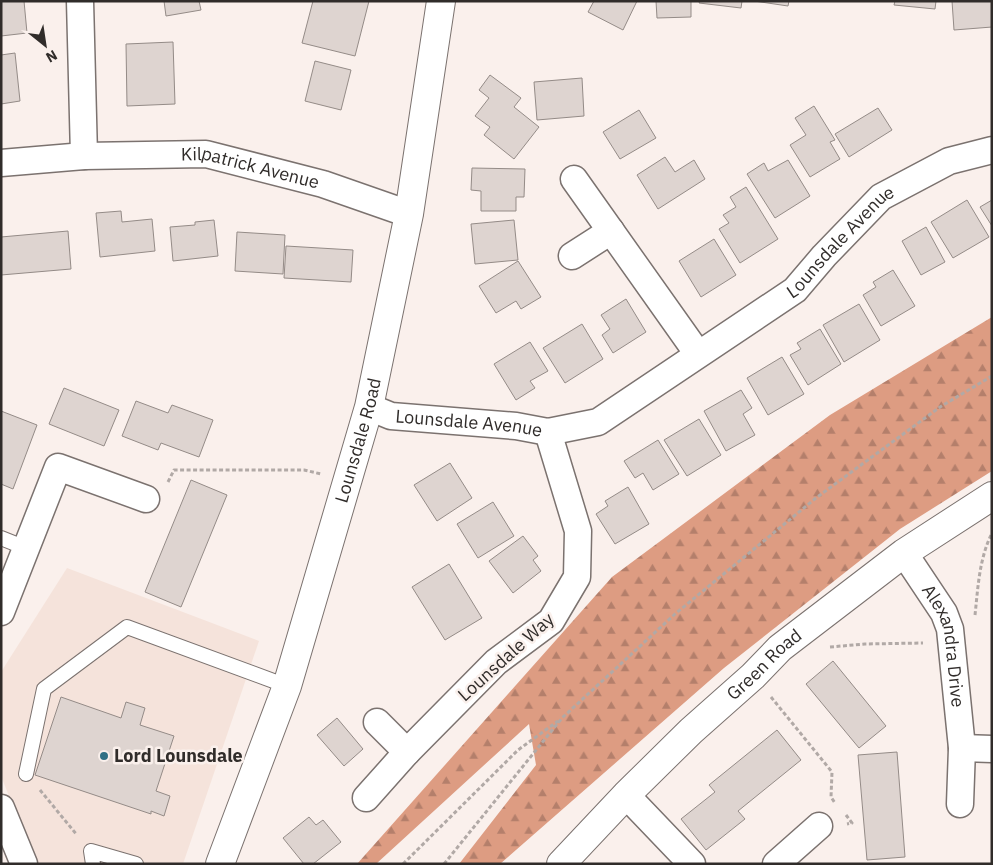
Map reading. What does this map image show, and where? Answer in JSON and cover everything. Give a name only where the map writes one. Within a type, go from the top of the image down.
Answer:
[{"type":"street","points":[[80,1],[84,156]]},
{"type":"street","name":"Lounsdale Road","points":[[220,864],[286,686],[368,408],[409,214],[441,1]]},
{"type":"street","name":"Lounsdale Avenue","points":[[368,408],[391,416],[516,426],[548,432],[598,422],[795,290],[824,256],[881,197],[949,162],[992,150]]},
{"type":"street","name":"Kilpatrick Avenue","points":[[1,163],[84,156],[206,154],[323,184],[409,214]]},
{"type":"street","points":[[574,179],[698,354]]},
{"type":"street","points":[[572,256],[610,231]]},
{"type":"street","name":"Lounsdale Way","points":[[366,798],[407,752],[496,662],[551,620],[577,577],[578,531],[548,432]]},
{"type":"street","points":[[1,612],[58,467],[146,499]]},
{"type":"street","name":"Green Road","points":[[561,864],[626,795],[691,731],[753,676],[780,648],[904,553],[992,496]]},
{"type":"street","name":"Alexandra Drive","points":[[904,553],[944,613],[950,630],[962,748],[960,804]]},
{"type":"street","points":[[377,722],[407,752]]},
{"type":"street","points":[[962,748],[992,750]]},
{"type":"street","points":[[626,795],[692,864]]},
{"type":"street","points":[[1,808],[24,864]]},
{"type":"street","points":[[776,864],[819,826]]},
{"type":"lane","points":[[1,538],[26,548]]},
{"type":"lane","points":[[26,774],[44,689],[127,627],[286,686]]},
{"type":"lane","points":[[92,858],[136,864]]},
{"type":"path","points":[[403,864],[518,750],[562,718],[676,614],[816,498],[940,407],[992,376]]},
{"type":"path","points":[[146,499],[153,478],[168,483],[174,470],[304,470],[346,481]]},
{"type":"path","points":[[780,648],[813,649],[865,644],[952,642],[974,631],[979,575],[992,533]]},
{"type":"path","points":[[753,676],[832,772],[831,797],[836,804]]},
{"type":"path","points":[[444,864],[562,718]]},
{"type":"path","points":[[26,774],[92,858]]},
{"type":"path","points":[[819,826],[852,824],[842,810]]},
{"type":"shaded area","points":[[67,568],[259,641],[183,864],[36,864],[1,776],[1,672]]},
{"type":"green space","points":[[992,317],[992,471],[900,529],[724,668],[500,864],[459,864],[536,765],[529,724],[376,864],[357,864],[612,577],[830,415]]},
{"type":"building","points":[[1,1],[24,1],[27,33],[1,36]]},
{"type":"building","points":[[164,1],[199,1],[201,10],[166,16]]},
{"type":"building","points":[[313,1],[369,1],[355,56],[302,43]]},
{"type":"building","points":[[594,1],[637,1],[623,30],[588,12]]},
{"type":"building","points":[[656,1],[691,1],[691,17],[657,18]]},
{"type":"building","points":[[700,1],[742,1],[741,8],[699,3]]},
{"type":"building","points":[[754,1],[789,1],[788,6]]},
{"type":"building","points":[[895,1],[936,1],[935,9],[894,5]]},
{"type":"building","points":[[952,1],[992,1],[992,27],[954,30]]},
{"type":"building","points":[[173,42],[175,104],[127,106],[126,44]]},
{"type":"building","points":[[15,53],[20,101],[1,104],[1,55]]},
{"type":"building","points":[[315,61],[351,70],[341,110],[305,101]]},
{"type":"building","points":[[490,75],[521,98],[514,107],[539,127],[514,159],[484,135],[490,127],[475,116],[489,98],[479,90]]},
{"type":"building","points":[[582,78],[584,116],[537,120],[534,82]]},
{"type":"building","points":[[814,106],[835,140],[830,142],[840,159],[810,177],[790,145],[806,135],[795,118]]},
{"type":"building","points":[[878,108],[892,130],[849,157],[835,134]]},
{"type":"building","points":[[639,110],[656,138],[620,159],[603,132]]},
{"type":"building","points":[[665,157],[675,172],[694,160],[705,179],[658,209],[637,175]]},
{"type":"building","points":[[788,160],[810,196],[775,218],[747,174],[764,163],[768,171]]},
{"type":"building","points":[[472,168],[525,169],[524,197],[516,197],[516,211],[481,211],[481,191],[471,190]]},
{"type":"building","points":[[746,187],[778,239],[740,263],[719,229],[729,223],[723,215],[736,207],[730,197]]},
{"type":"building","points":[[967,200],[989,237],[953,258],[931,222]]},
{"type":"building","points":[[992,200],[992,226],[980,207]]},
{"type":"building","points":[[121,211],[122,222],[152,219],[155,251],[100,257],[96,213]]},
{"type":"building","points":[[214,220],[218,256],[173,261],[170,227],[195,225],[195,222]]},
{"type":"building","points":[[514,220],[518,260],[475,264],[471,224]]},
{"type":"building","points":[[926,227],[945,262],[921,275],[902,241]]},
{"type":"building","points":[[68,231],[71,269],[1,275],[1,237]]},
{"type":"building","points":[[237,232],[285,235],[283,274],[235,271]]},
{"type":"building","points":[[714,239],[736,275],[701,297],[679,261]]},
{"type":"building","points":[[286,246],[353,250],[351,282],[284,278]]},
{"type":"building","points":[[518,261],[541,297],[521,309],[516,301],[496,313],[479,286]]},
{"type":"building","points":[[893,270],[915,306],[881,326],[863,295],[876,287],[873,282]]},
{"type":"building","points":[[626,299],[646,332],[613,353],[602,335],[610,329],[601,315]]},
{"type":"building","points":[[859,304],[880,340],[844,362],[823,325]]},
{"type":"building","points":[[582,324],[603,359],[565,383],[543,348]]},
{"type":"building","points":[[820,329],[841,364],[808,385],[790,355],[801,349],[797,343]]},
{"type":"building","points":[[530,342],[548,371],[530,381],[535,388],[516,400],[494,364]]},
{"type":"building","points":[[782,357],[804,394],[768,415],[747,378]]},
{"type":"building","points":[[64,388],[119,410],[104,446],[49,424]]},
{"type":"building","points":[[741,390],[752,408],[743,414],[755,435],[726,451],[704,411]]},
{"type":"building","points":[[136,401],[168,413],[172,405],[213,420],[199,457],[161,443],[158,450],[122,436]]},
{"type":"building","points":[[1,411],[37,425],[13,489],[1,484]]},
{"type":"building","points":[[699,419],[721,455],[687,476],[664,440]]},
{"type":"building","points":[[658,440],[679,474],[653,490],[643,473],[635,478],[624,461]]},
{"type":"building","points":[[450,463],[472,498],[437,521],[414,485]]},
{"type":"building","points":[[191,480],[227,495],[181,607],[145,592]]},
{"type":"building","points":[[628,487],[649,524],[615,544],[596,514],[608,506],[605,501]]},
{"type":"building","points":[[493,502],[514,536],[478,558],[457,524]]},
{"type":"building","points":[[523,536],[538,556],[533,560],[541,571],[513,593],[489,561]]},
{"type":"building","points":[[449,564],[482,618],[445,640],[412,587]]},
{"type":"building","points":[[833,661],[886,726],[859,748],[806,684]]},
{"type":"building","name":"Lord Lounsdale","points":[[61,697],[121,718],[126,702],[145,708],[140,725],[174,736],[156,791],[170,796],[164,816],[151,811],[151,814],[35,775]]},
{"type":"building","points":[[337,718],[363,749],[344,766],[317,735]]},
{"type":"building","points":[[777,730],[801,760],[738,811],[745,819],[706,850],[681,819],[715,792],[709,785]]},
{"type":"building","points":[[897,752],[905,857],[867,860],[858,755]]},
{"type":"building","points":[[309,817],[316,825],[323,820],[341,842],[313,864],[304,864],[283,838]]},
{"type":"place","name":"Lord Lounsdale","points":[[104,756]]}]
